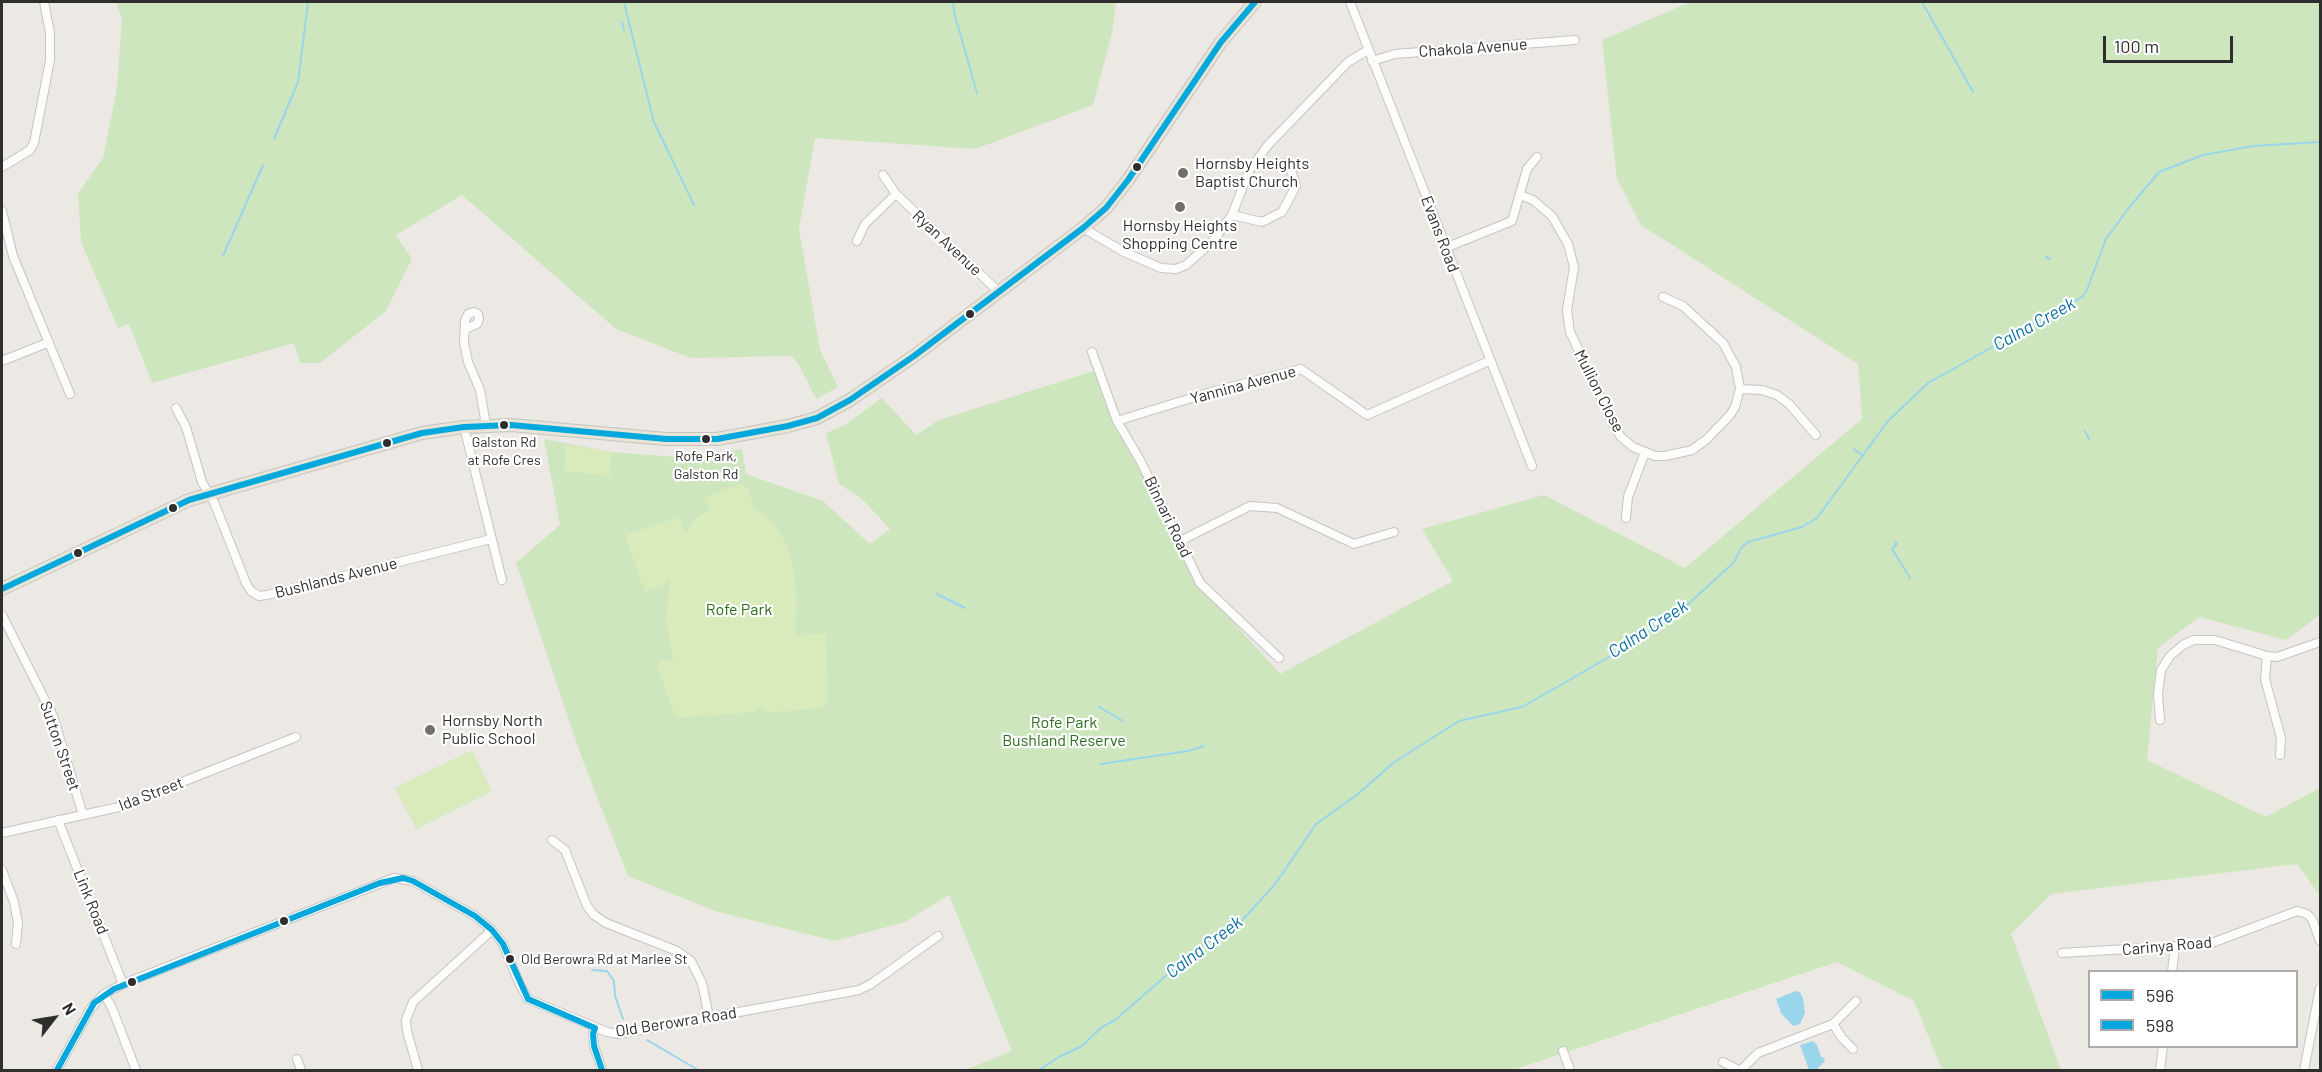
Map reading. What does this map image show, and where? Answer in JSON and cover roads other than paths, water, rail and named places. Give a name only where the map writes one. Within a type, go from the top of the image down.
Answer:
[{"type":"main road","points":[[2,589],[167,509],[209,493],[404,437],[486,425],[545,426],[611,434],[717,439],[788,426],[817,418],[859,394],[1083,228],[1117,195],[1221,42],[1255,2]]},
{"type":"street","points":[[2,167],[30,150],[34,143],[50,60],[50,33],[44,2]]},
{"type":"street","name":"Evans Road","points":[[1350,2],[1532,466]]},
{"type":"street","name":"Chakola Avenue","points":[[1372,61],[1395,54],[1575,40]]},
{"type":"street","points":[[1083,228],[1124,252],[1161,268],[1176,269],[1194,259],[1213,241],[1233,215],[1249,171],[1261,154],[1348,62],[1368,50]]},
{"type":"street","points":[[1445,248],[1509,223],[1515,215],[1527,169],[1537,157]]},
{"type":"street","points":[[1233,215],[1262,222],[1282,212],[1296,186],[1292,173],[1285,163]]},
{"type":"street","name":"Ryan Avenue","points":[[883,175],[896,194],[999,292]]},
{"type":"street","points":[[857,241],[865,224],[896,194]]},
{"type":"street","name":"Mullion Close","points":[[1520,195],[1539,203],[1561,229],[1573,260],[1574,274],[1567,310],[1575,344],[1617,431],[1633,447],[1655,456],[1674,456],[1699,446],[1730,415],[1740,389]]},
{"type":"street","points":[[2,211],[13,256],[69,394]]},
{"type":"street","points":[[1663,297],[1683,306],[1723,343],[1736,367],[1740,389],[1762,390],[1777,395],[1789,404],[1816,435]]},
{"type":"street","points":[[465,329],[464,343],[468,362],[480,390],[486,425]]},
{"type":"street","points":[[2,361],[47,343]]},
{"type":"street","name":"Binnari Road","points":[[1092,352],[1117,421],[1140,460],[1200,583],[1279,658]]},
{"type":"street","name":"Yannina Avenue","points":[[1117,421],[1211,392],[1301,369],[1367,416],[1490,361]]},
{"type":"street","points":[[176,408],[186,427],[202,482],[209,493]]},
{"type":"street","points":[[464,427],[502,580]]},
{"type":"street","points":[[1626,518],[1628,497],[1645,452]]},
{"type":"street","name":"Bushlands Avenue","points":[[209,493],[246,583],[251,591],[259,596],[491,539]]},
{"type":"street","points":[[1180,541],[1250,506],[1277,508],[1354,544],[1394,532]]},
{"type":"street","name":"Sutton Street","points":[[2,615],[53,716],[83,815]]},
{"type":"street","points":[[2160,720],[2158,694],[2161,670],[2170,656],[2183,645],[2194,640],[2215,640],[2266,656],[2285,655],[2320,642]]},
{"type":"street","points":[[2266,656],[2265,680],[2281,738],[2280,755]]},
{"type":"street","name":"Ida Street","points":[[2,833],[119,807],[296,737]]},
{"type":"street","name":"Link Road","points":[[58,820],[123,984]]},
{"type":"street","points":[[552,840],[565,850],[586,906],[594,915],[606,923],[677,951],[691,961],[698,972],[709,1017]]},
{"type":"street","points":[[2,870],[14,902],[18,923],[16,944]]},
{"type":"street","name":"Old Berowra Road","points":[[57,1071],[91,1008],[104,994],[123,984],[394,878],[413,881],[475,916],[492,930],[503,944],[528,999],[595,1028],[619,1034],[859,990],[871,984],[938,936]]},
{"type":"street","name":"Carinya Road","points":[[2062,953],[2194,946],[2223,940],[2297,911],[2307,914],[2312,919],[2320,941]]},
{"type":"street","points":[[418,1071],[406,1020],[412,1002],[492,930]]},
{"type":"street","points":[[2172,970],[2175,947]]},
{"type":"street","points":[[2304,1071],[2320,988]]},
{"type":"street","points":[[104,994],[112,1008],[136,1071]]},
{"type":"street","points":[[1723,1062],[1740,1071],[1758,1053],[1833,1024],[1856,1001]]},
{"type":"street","points":[[1833,1024],[1842,1038],[1853,1048]]},
{"type":"street","points":[[595,1028],[594,1046],[602,1071]]},
{"type":"street","points":[[2160,1071],[2163,1048]]},
{"type":"street","points":[[1563,1051],[1570,1071]]},
{"type":"street","points":[[297,1059],[301,1071]]},
{"type":"water","points":[[1796,991],[1800,992],[1803,999],[1805,1013],[1800,1024],[1793,1026],[1781,1013],[1776,999]]},
{"type":"water","points":[[1813,1041],[1821,1057],[1825,1058],[1816,1070],[1809,1070],[1800,1045]]},
{"type":"waterway","points":[[274,139],[298,82],[308,2]]},
{"type":"waterway","points":[[624,2],[654,122],[694,205]]},
{"type":"waterway","points":[[953,2],[977,93]]},
{"type":"waterway","points":[[1922,2],[1973,92]]},
{"type":"waterway","points":[[622,22],[624,30]]},
{"type":"waterway","name":"Calna Creek","points":[[1039,1070],[1082,1046],[1198,948],[1238,925],[1276,883],[1316,824],[1358,794],[1393,763],[1459,721],[1522,707],[1559,686],[1621,650],[1683,609],[1734,562],[1741,548],[1748,542],[1802,527],[1817,518],[1888,421],[1928,383],[2082,297],[2087,290],[2106,239],[2159,172],[2203,155],[2253,146],[2320,142]]},
{"type":"waterway","points":[[223,256],[263,165]]},
{"type":"waterway","points":[[2046,257],[2050,259]]},
{"type":"waterway","points":[[2085,431],[2089,439]]},
{"type":"waterway","points":[[1854,449],[1863,456]]},
{"type":"waterway","points":[[1895,542],[1897,544],[1892,549],[1910,578]]},
{"type":"waterway","points":[[937,594],[965,608]]},
{"type":"waterway","points":[[1099,707],[1123,721]]},
{"type":"waterway","points":[[1101,764],[1188,751],[1204,746]]},
{"type":"waterway","points":[[592,970],[607,971],[614,981],[615,996],[623,1019]]},
{"type":"waterway","points":[[647,1040],[698,1070]]},
{"type":"place","name":"Hornsby Heights Baptist Church","points":[[1183,173]]},
{"type":"place","name":"Hornsby Heights Shopping Centre","points":[[1180,207]]},
{"type":"place","name":"Galston Rd at Rofe Cres","points":[[504,425]]},
{"type":"place","name":"Rofe Park, Galston Rd","points":[[706,439]]},
{"type":"place","name":"Hornsby North Public School","points":[[430,730]]},
{"type":"place","name":"Old Berowra Rd at Marlee St","points":[[510,959]]},
{"type":"park label","name":"Rofe Park","points":[[739,610]]},
{"type":"park label","name":"Rofe Park Bushland Reserve","points":[[1064,732]]}]
